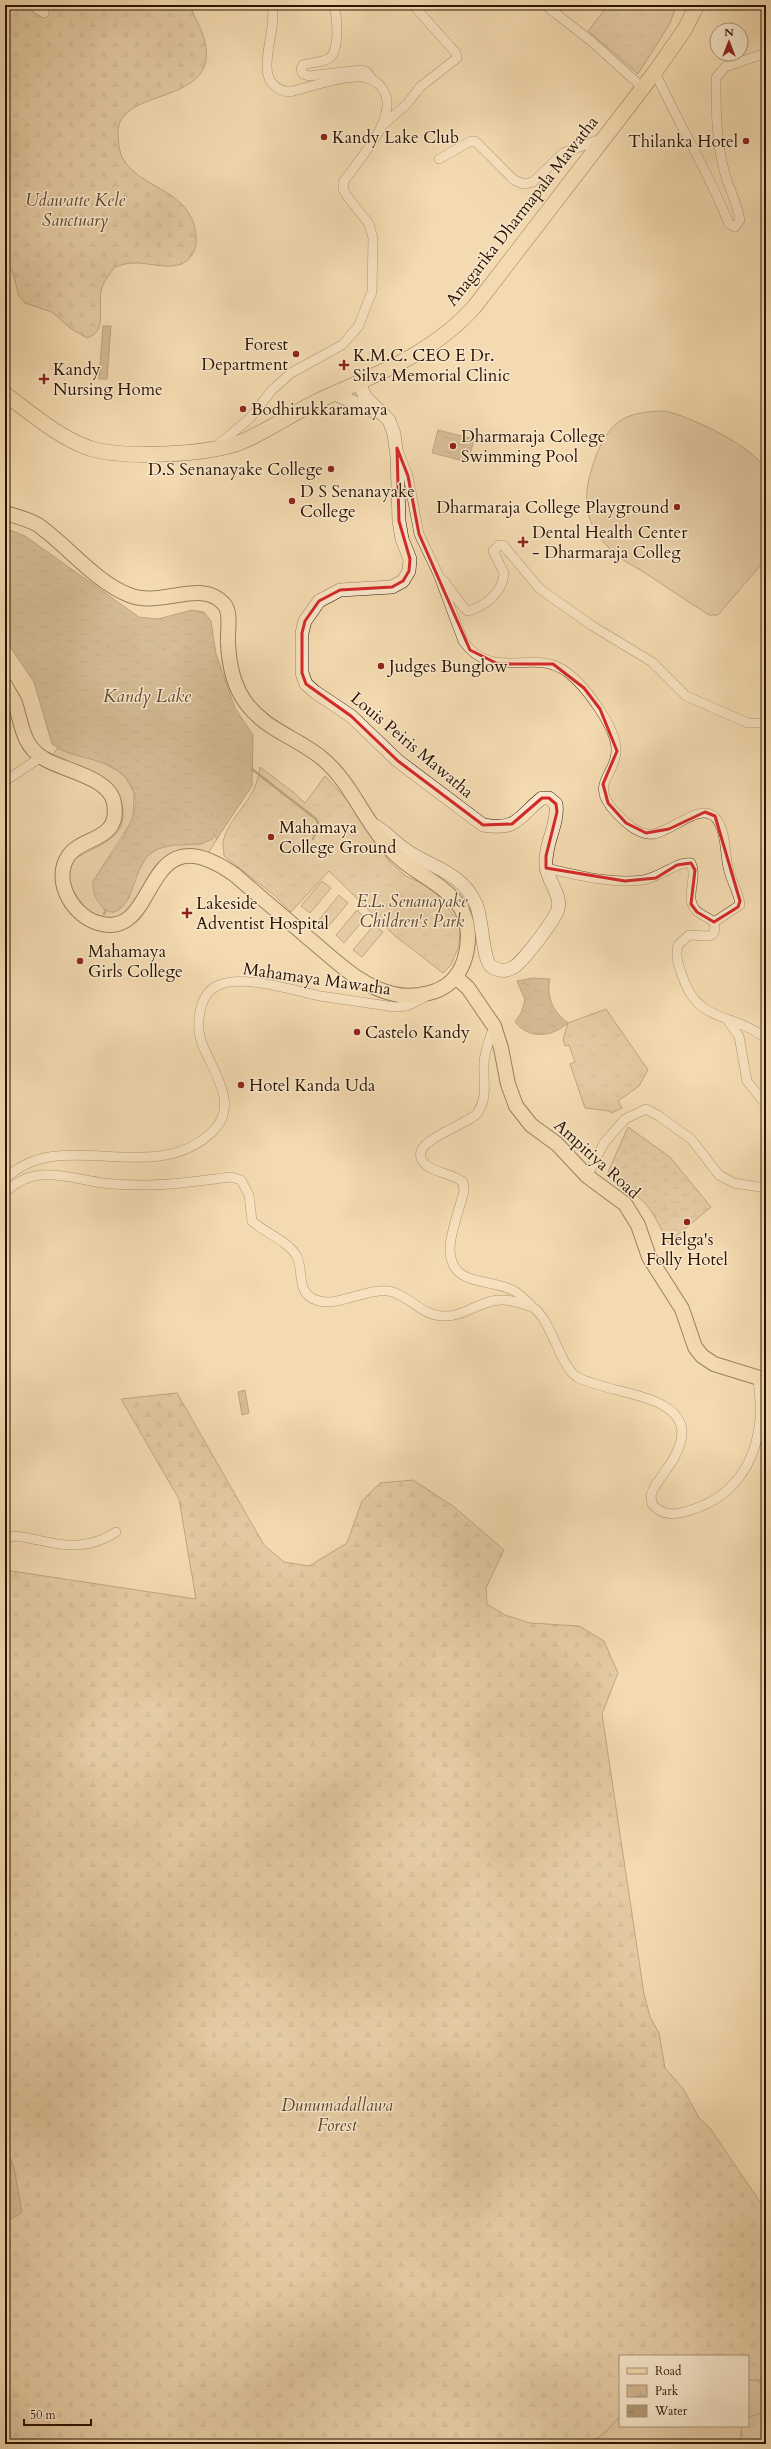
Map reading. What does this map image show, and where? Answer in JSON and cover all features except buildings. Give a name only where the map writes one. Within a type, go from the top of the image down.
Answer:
[{"type":"highway","name":"Anagarika Dharmapala Mawatha","points":[[5,394],[60,434],[102,451],[182,453],[213,450],[248,439],[335,394],[359,384],[411,358],[444,336],[464,319],[560,196],[601,139],[655,72],[685,29],[697,5]]},
{"type":"main road","name":"Louis Peiris Mawatha","points":[[359,384],[366,398],[389,420],[392,429],[397,448],[399,521],[410,562],[407,577],[392,587],[340,590],[319,601],[304,621],[302,633],[302,673],[306,684],[315,692],[351,716],[398,761],[483,825],[496,827],[512,824],[522,819],[542,798],[549,798],[556,804],[557,812],[546,856],[546,868],[558,898],[558,909],[523,960],[513,968],[499,971],[490,966],[485,958],[481,915],[471,895],[460,880],[406,850],[385,831],[372,824]]},
{"type":"main road","name":"Louis Peiris Mawatha","points":[[335,394],[376,412],[392,429]]},
{"type":"main road","points":[[5,513],[36,524],[114,588],[131,596],[144,599],[162,599],[186,592],[204,592],[225,604],[228,613],[228,643],[232,673],[243,699],[256,715],[271,728],[302,743],[332,768],[345,782],[372,824],[394,854],[418,872],[443,887],[460,906],[466,922],[468,944],[462,967],[456,977],[442,988],[431,992],[411,997],[392,994],[357,976],[340,965],[235,875],[207,859],[189,855],[176,858],[166,865],[152,882],[138,910],[125,922],[108,925],[90,920],[77,911],[68,900],[64,885],[65,865],[73,851],[107,831],[114,821],[114,802],[107,790],[96,782],[41,757],[26,740],[14,702],[5,685]]},
{"type":"main road","name":"Ampitiya Road","points":[[456,977],[468,988],[494,1026],[501,1048],[508,1084],[516,1106],[530,1125],[557,1144],[587,1176],[625,1204],[638,1225],[649,1258],[682,1309],[695,1347],[702,1356],[714,1364],[762,1378]]},
{"type":"street","points":[[31,5],[44,13]]},
{"type":"street","points":[[272,5],[273,29],[266,67],[269,81],[278,90],[289,92],[350,78],[372,79],[378,82],[387,94],[389,103],[382,126]]},
{"type":"street","points":[[333,5],[336,12],[336,50],[328,59],[303,65],[301,69],[303,74],[309,76],[361,70],[367,72],[372,79]]},
{"type":"street","points":[[213,450],[250,418],[272,390],[291,373],[342,345],[358,327],[372,292],[373,238],[369,224],[343,189],[344,181],[382,126],[407,104],[420,87],[457,58],[456,53],[414,5]]},
{"type":"street","points":[[544,5],[591,41],[642,87]]},
{"type":"street","points":[[655,72],[670,107],[717,193],[729,224],[735,227],[740,220],[738,208],[724,170],[720,144],[716,78],[725,67],[766,53]]},
{"type":"street","points":[[439,159],[471,141],[475,141],[514,180],[524,184],[533,182],[563,154],[601,139]]},
{"type":"street","points":[[397,448],[408,476],[419,534],[438,574],[463,641],[470,650],[479,657],[498,664],[538,662],[553,664],[567,672],[584,688],[600,709],[614,740],[616,750],[615,756],[603,784],[608,803],[616,813],[637,830],[653,834],[694,815],[705,812],[715,816],[720,825],[728,870],[740,905],[714,922]]},
{"type":"street","points":[[438,574],[464,608],[468,611],[474,609],[500,590],[504,573],[492,551],[499,545],[502,545],[540,589],[591,625],[652,662],[686,696],[748,723],[766,723]]},
{"type":"street","points":[[5,781],[41,757]]},
{"type":"street","points":[[546,868],[588,877],[625,880],[656,878],[685,862],[691,863],[695,870],[690,894],[691,904],[697,912],[714,922]]},
{"type":"street","points":[[714,922],[715,929],[713,934],[708,936],[690,935],[683,939],[676,952],[678,965],[692,998],[701,1007],[761,1035]]},
{"type":"street","name":"Mahamaya Mawatha","points":[[5,1179],[21,1165],[36,1158],[55,1155],[146,1158],[175,1155],[196,1144],[213,1132],[221,1120],[225,1104],[223,1089],[202,1044],[200,1019],[203,999],[208,992],[219,984],[245,982],[395,1007],[407,1006],[431,992]]},
{"type":"street","points":[[727,1020],[739,1036],[747,1081],[762,1101]]},
{"type":"street","points":[[494,1026],[484,1064],[485,1098],[478,1113],[467,1122],[428,1140],[422,1148],[421,1157],[425,1164],[457,1177],[463,1182],[464,1191],[450,1248],[452,1262],[459,1272],[471,1280],[516,1292],[534,1308],[545,1321],[560,1353],[575,1376],[604,1388],[664,1404],[679,1417],[683,1436],[680,1447],[651,1495],[652,1504],[666,1515],[678,1514],[706,1506],[732,1489],[742,1475],[752,1450],[760,1421],[762,1378]]},
{"type":"street","points":[[587,1176],[604,1143],[625,1119],[646,1109],[659,1116],[691,1139],[719,1175],[734,1182],[765,1191]]},
{"type":"street","points":[[5,1193],[28,1177],[46,1175],[67,1174],[103,1183],[149,1185],[231,1177],[241,1180],[249,1195],[252,1221],[263,1232],[288,1245],[298,1257],[303,1289],[315,1300],[329,1302],[374,1292],[389,1291],[405,1297],[424,1312],[442,1316],[490,1300],[510,1300],[534,1308]]},
{"type":"street","points":[[5,1538],[21,1536],[64,1545],[86,1545],[98,1543],[116,1532]]},
{"type":"highlighted area","points":[[397,448],[408,476],[419,534],[470,650],[498,664],[553,664],[584,688],[600,709],[617,751],[603,784],[608,803],[626,823],[646,833],[669,829],[705,812],[715,816],[740,901],[738,907],[714,922],[697,912],[691,904],[695,870],[691,863],[677,865],[656,878],[625,881],[546,868],[546,856],[557,812],[556,804],[549,798],[542,798],[512,824],[483,825],[398,761],[351,716],[306,684],[302,673],[302,633],[305,621],[319,601],[340,590],[392,587],[403,581],[409,571],[410,559],[399,521]]},
{"type":"green space","name":"Udawatte Kele Sanctuary","points":[[5,5],[190,5],[205,42],[206,62],[198,77],[184,87],[134,108],[122,118],[118,132],[123,159],[130,168],[139,176],[181,203],[189,213],[195,231],[195,249],[190,258],[184,263],[176,265],[159,266],[133,263],[115,267],[104,283],[101,292],[101,315],[98,329],[94,334],[87,338],[70,328],[52,312],[25,303],[19,296],[12,270],[5,264]]},
{"type":"green space","points":[[608,5],[677,5],[669,25],[638,74],[588,31]]},
{"type":"green space","name":"Dharmaraja College Playground","points":[[665,411],[690,419],[721,434],[749,452],[760,462],[766,471],[766,559],[718,615],[709,615],[618,556],[600,538],[589,515],[587,490],[589,478],[598,451],[610,431],[616,424],[632,415]]},
{"type":"green space","points":[[58,748],[96,759],[116,770],[125,777],[134,793],[133,819],[93,881],[104,910],[114,912],[119,910],[129,898],[136,875],[147,856],[158,849],[173,845],[202,844],[214,834],[217,839],[207,855],[179,853],[164,857],[152,870],[141,897],[135,906],[109,921],[82,908],[67,885],[71,862],[104,843],[118,831],[122,823],[123,809],[113,788],[50,757]]},
{"type":"green space","name":"E.L. Senanayake Children's Park","points":[[260,767],[305,803],[325,776],[350,803],[389,861],[406,876],[432,888],[456,918],[460,930],[459,946],[451,965],[443,973],[395,936],[329,871],[291,912],[274,895],[224,856],[223,840],[233,820],[254,789],[258,779]]},
{"type":"green space","points":[[322,881],[331,888],[310,913],[301,906]]},
{"type":"green space","points":[[339,895],[348,903],[327,928],[318,921]]},
{"type":"green space","points":[[357,910],[365,918],[344,943],[336,935]]},
{"type":"green space","points":[[374,925],[383,932],[362,957],[353,950]]},
{"type":"green space","points":[[606,1009],[648,1070],[639,1086],[618,1101],[622,1108],[611,1113],[610,1111],[585,1108],[570,1064],[575,1062],[569,1045],[565,1046],[563,1040],[568,1023]]},
{"type":"green space","points":[[628,1127],[670,1157],[711,1207],[668,1243],[647,1206],[637,1196],[617,1183],[608,1172]]},
{"type":"green space","name":"Dunumadallawa Forest","points":[[177,1393],[264,1545],[284,1562],[309,1566],[347,1543],[362,1501],[380,1483],[413,1480],[453,1506],[504,1550],[486,1588],[487,1604],[505,1615],[530,1623],[579,1626],[604,1641],[618,1673],[602,1714],[644,1994],[650,2017],[659,2033],[665,2068],[684,2090],[699,2118],[710,2128],[766,2211],[766,2397],[759,2380],[749,2380],[749,2355],[619,2355],[619,2417],[608,2430],[590,2444],[5,2444],[5,2215],[10,2220],[14,2168],[5,2146],[5,1570],[196,1599],[179,1499],[121,1399]]},
{"type":"green space","points":[[749,2380],[759,2380],[766,2397],[764,2414],[749,2417]]},
{"type":"green space","points":[[766,2412],[766,2444],[737,2444],[740,2442],[742,2427],[749,2427],[749,2417]]},
{"type":"green space","points":[[619,2417],[619,2427],[742,2427],[740,2442],[737,2444],[590,2444],[608,2430]]},
{"type":"water","points":[[103,326],[111,326],[107,379],[99,379]]},
{"type":"water","name":"Dharmaraja College Swimming Pool","points":[[438,430],[474,439],[468,462],[432,453]]},
{"type":"water","name":"Kandy Lake","points":[[5,528],[25,536],[139,617],[158,619],[192,610],[204,612],[211,621],[216,654],[235,708],[253,735],[252,786],[217,839],[214,834],[212,839],[204,842],[162,847],[154,851],[143,863],[129,897],[119,910],[113,912],[104,909],[100,905],[93,889],[93,884],[94,880],[117,847],[131,822],[135,797],[131,785],[124,775],[115,768],[94,760],[71,754],[52,744],[34,682],[10,647],[5,645]]},
{"type":"water","points":[[533,978],[550,979],[549,992],[552,1004],[558,1014],[568,1023],[562,1028],[548,1034],[534,1034],[527,1032],[515,1022],[521,1013],[525,1000],[517,981]]},
{"type":"water","points":[[245,1390],[249,1413],[242,1415],[238,1392]]},
{"type":"water","points":[[5,2146],[14,2168],[22,2212],[10,2220],[5,2215]]},
{"type":"waterway","points":[[252,769],[316,819],[318,823],[313,839]]},
{"type":"waterway","points":[[104,914],[106,910]]},
{"type":"place","name":"Kandy Lake Club","points":[[324,137]]},
{"type":"place","name":"Thilanka Hotel","points":[[746,141]]},
{"type":"place","name":"Forest Department","points":[[296,354]]},
{"type":"place","name":"K.M.C. CEO E Dr. Silva Memorial Clinic","points":[[344,365]]},
{"type":"place","name":"Kandy Nursing Home","points":[[44,379]]},
{"type":"place","name":"Bodhirukkaramaya","points":[[243,409]]},
{"type":"place","name":"Dharmaraja College Swimming Pool","points":[[453,446]]},
{"type":"place","name":"D.S Senanayake College","points":[[331,469]]},
{"type":"place","name":"D S Senanayake College","points":[[292,501]]},
{"type":"place","name":"Dharmaraja College Playground","points":[[677,507]]},
{"type":"place","name":"Dental Health Center - Dharmaraja Colleg","points":[[523,542]]},
{"type":"place","name":"Judges Bunglow","points":[[381,666]]},
{"type":"place","name":"Mahamaya College Ground","points":[[271,837]]},
{"type":"place","name":"Lakeside Adventist Hospital","points":[[187,913]]},
{"type":"place","name":"Mahamaya Girls College","points":[[80,961]]},
{"type":"place","name":"Castelo Kandy","points":[[357,1032]]},
{"type":"place","name":"Hotel Kanda Uda","points":[[241,1085]]},
{"type":"place","name":"Helga's Folly Hotel","points":[[687,1222]]}]
